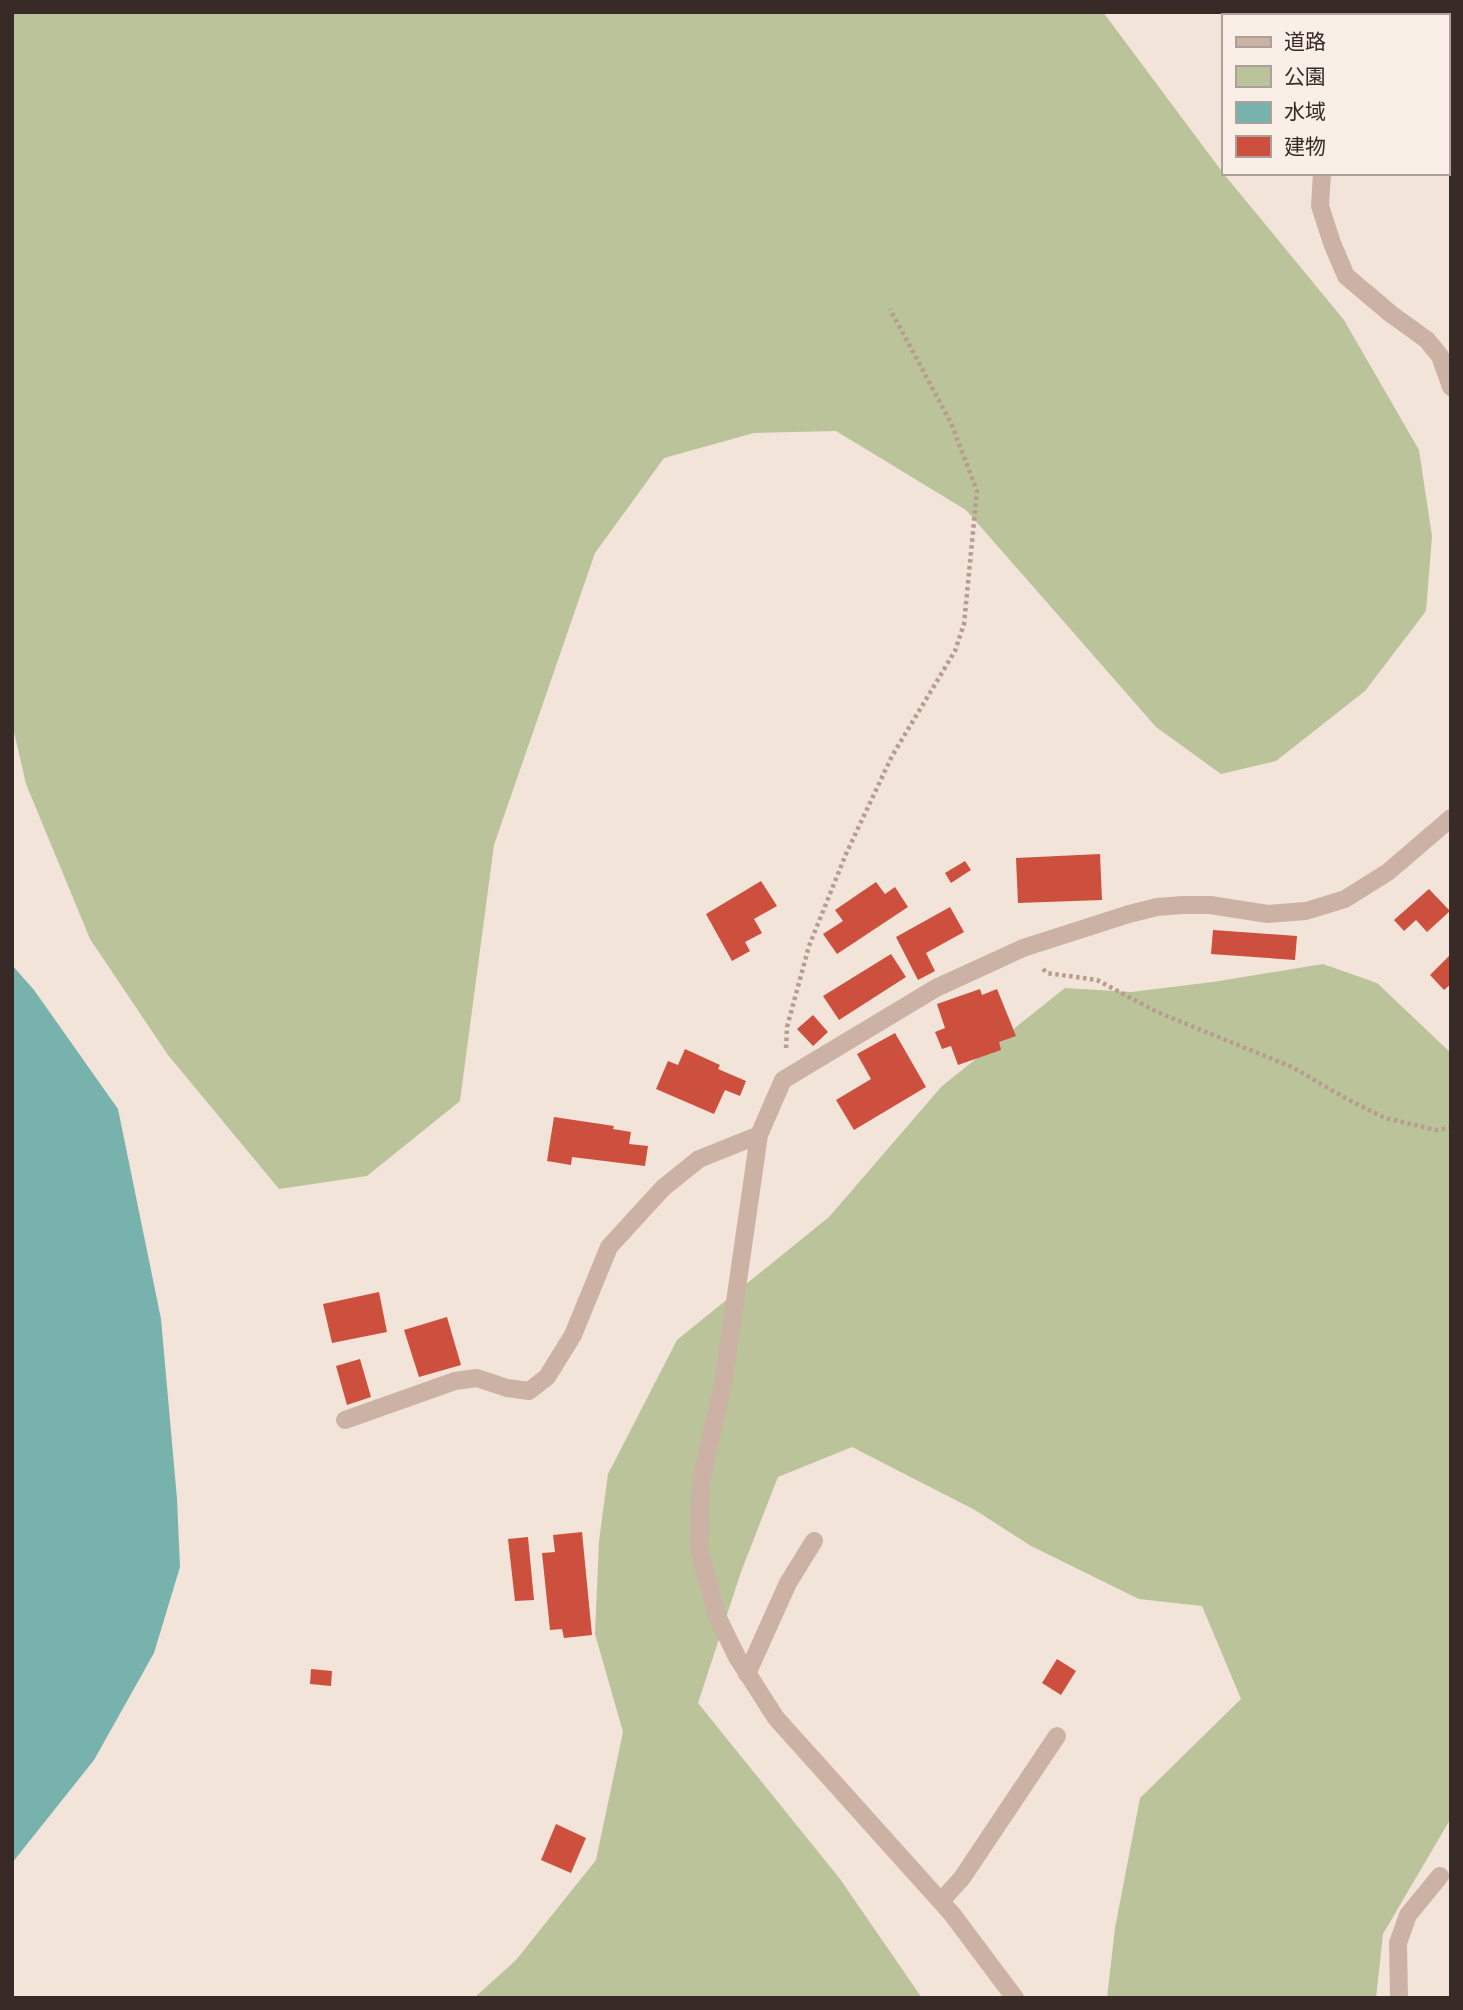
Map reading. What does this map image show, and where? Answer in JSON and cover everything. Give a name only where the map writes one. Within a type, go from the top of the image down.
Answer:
[{"type":"street","points":[[1322,175],[1321,206],[1346,276],[1427,340],[1440,356],[1451,387]]},
{"type":"street","points":[[1015,1998],[941,1901],[776,1718],[747,1674],[717,1616],[699,1549],[701,1480],[723,1385],[759,1135],[783,1080],[936,988],[1023,948],[1157,907],[1210,905],[1268,914],[1306,911],[1345,899],[1388,872],[1451,818]]},
{"type":"street","points":[[345,1420],[455,1381],[477,1378],[507,1388],[528,1391],[547,1377],[573,1335],[609,1247],[663,1188],[699,1159],[759,1135]]},
{"type":"street","points":[[747,1674],[788,1583],[814,1541]]},
{"type":"street","points":[[941,1901],[962,1878],[1057,1736]]},
{"type":"street","points":[[1399,1998],[1398,1943],[1408,1915],[1440,1876]]},
{"type":"path","points":[[783,1080],[787,1027],[809,946],[846,854],[892,756],[955,651],[964,624],[977,491],[951,423],[890,309]]},
{"type":"path","points":[[1023,948],[1047,974],[1097,980],[1157,1012],[1292,1067],[1385,1118],[1436,1129],[1451,1128]]},
{"type":"green space","points":[[12,12],[1103,12],[1222,175],[1344,320],[1419,450],[1432,536],[1426,611],[1365,691],[1276,761],[1221,774],[1156,727],[966,510],[836,431],[754,433],[664,458],[595,553],[494,845],[460,1101],[367,1176],[279,1189],[168,1055],[90,939],[26,784],[12,723]]},
{"type":"green space","points":[[1323,964],[1377,983],[1451,1053],[1451,1818],[1383,1934],[1376,1998],[1107,1998],[1115,1928],[1140,1798],[1241,1699],[1202,1606],[1139,1599],[1031,1546],[975,1510],[852,1447],[778,1477],[741,1572],[698,1703],[840,1879],[922,1998],[474,1998],[516,1960],[596,1860],[623,1732],[595,1634],[599,1541],[608,1474],[677,1340],[829,1217],[942,1086],[1065,988],[1131,992]]},
{"type":"water","points":[[12,965],[34,990],[118,1109],[161,1319],[177,1499],[180,1567],[154,1653],[94,1760],[12,1863]]},
{"type":"building","points":[[1451,12],[1451,18],[1449,14],[1388,14]]},
{"type":"building","points":[[1449,38],[1451,38],[1449,125]]},
{"type":"building","points":[[1100,854],[1102,900],[1018,903],[1016,858]]},
{"type":"building","points":[[965,861],[971,870],[951,883],[945,873]]},
{"type":"building","points":[[761,881],[777,906],[754,919],[762,933],[745,942],[750,951],[732,961],[706,914]]},
{"type":"building","points":[[876,882],[885,894],[895,887],[908,907],[837,954],[823,934],[843,921],[835,910]]},
{"type":"building","points":[[1429,889],[1450,911],[1427,932],[1416,920],[1404,931],[1394,920]]},
{"type":"building","points":[[950,907],[964,932],[926,953],[935,971],[918,980],[896,937]]},
{"type":"building","points":[[1213,930],[1297,936],[1295,960],[1211,954]]},
{"type":"building","points":[[891,954],[906,977],[839,1020],[823,996]]},
{"type":"building","points":[[1451,954],[1451,984],[1444,990],[1430,975]]},
{"type":"building","points":[[980,989],[982,995],[997,989],[1016,1036],[999,1042],[1001,1050],[958,1065],[951,1046],[942,1049],[935,1032],[945,1028],[937,1004]]},
{"type":"building","points":[[813,1015],[828,1032],[813,1046],[797,1029]]},
{"type":"building","points":[[895,1033],[926,1087],[854,1130],[836,1100],[871,1079],[857,1054]]},
{"type":"building","points":[[685,1049],[720,1065],[718,1069],[746,1081],[740,1096],[725,1090],[714,1114],[656,1089],[668,1061],[678,1065]]},
{"type":"building","points":[[554,1117],[614,1126],[613,1129],[631,1132],[629,1144],[648,1146],[645,1166],[572,1157],[571,1165],[547,1161]]},
{"type":"building","points":[[379,1292],[387,1332],[332,1343],[323,1304]]},
{"type":"building","points":[[447,1317],[461,1365],[419,1377],[404,1330]]},
{"type":"building","points":[[360,1359],[371,1397],[347,1405],[336,1366]]},
{"type":"building","points":[[582,1532],[592,1635],[564,1638],[562,1629],[550,1630],[542,1553],[555,1552],[553,1535]]},
{"type":"building","points":[[528,1537],[534,1600],[515,1601],[508,1539]]},
{"type":"building","points":[[1057,1659],[1076,1671],[1061,1695],[1042,1683]]},
{"type":"building","points":[[311,1669],[332,1671],[331,1686],[310,1684]]},
{"type":"building","points":[[556,1824],[586,1838],[571,1873],[541,1860]]}]
